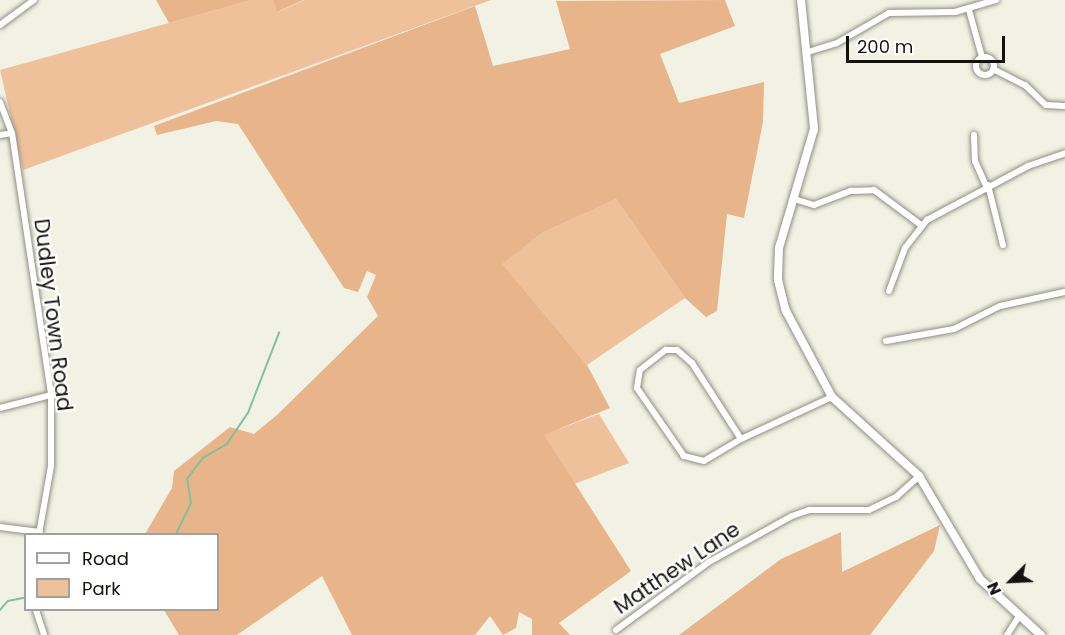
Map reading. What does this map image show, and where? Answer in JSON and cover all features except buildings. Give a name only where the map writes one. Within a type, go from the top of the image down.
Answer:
[{"type":"main road","points":[[801,0],[808,52],[813,141],[779,248],[780,290],[832,397],[919,476],[986,587],[1018,618],[1041,635]]},
{"type":"street","points":[[0,25],[34,0]]},
{"type":"street","points":[[808,52],[837,43],[890,13],[969,10],[996,0]]},
{"type":"street","points":[[969,10],[982,57]]},
{"type":"street","points":[[982,57],[976,63],[978,72],[987,75],[993,69]]},
{"type":"street","points":[[982,57],[991,59],[993,69]]},
{"type":"street","points":[[993,69],[1025,85],[1046,105],[1065,106]]},
{"type":"street","name":"Dudley Town Road","points":[[0,102],[12,133],[51,394],[51,466],[39,533]]},
{"type":"street","points":[[0,135],[12,133]]},
{"type":"street","points":[[974,135],[975,161],[987,186],[1003,245]]},
{"type":"street","points":[[889,291],[896,266],[921,225],[987,186],[1065,153]]},
{"type":"street","points":[[794,199],[814,205],[850,190],[874,190],[921,225]]},
{"type":"street","points":[[886,341],[954,329],[1000,306],[1065,292]]},
{"type":"street","points":[[741,439],[723,405],[683,354],[666,350],[640,370],[637,388],[650,412],[690,460],[704,461],[741,439],[832,397]]},
{"type":"street","points":[[0,408],[51,394]]},
{"type":"street","name":"Matthew Lane","points":[[616,630],[709,562],[792,516],[809,510],[868,510],[896,498],[919,476]]},
{"type":"street","points":[[0,527],[39,533]]},
{"type":"street","points":[[37,611],[45,635]]},
{"type":"street","points":[[1007,635],[1018,618]]},
{"type":"green space","points":[[251,0],[273,0],[278,12],[304,0],[491,0],[23,170],[0,70]]},
{"type":"green space","points":[[616,199],[685,298],[587,365],[501,264],[542,233]]},
{"type":"green space","points":[[599,414],[629,463],[572,485],[543,435]]},
{"type":"shaded area","points":[[156,0],[251,0],[169,23]]},
{"type":"shaded area","points":[[273,0],[303,0],[277,12]]},
{"type":"shaded area","points":[[725,0],[735,26],[660,54],[679,103],[764,82],[763,122],[744,218],[727,214],[717,311],[706,317],[685,298],[616,199],[542,233],[502,264],[587,365],[610,408],[544,435],[631,571],[559,623],[570,635],[532,635],[532,619],[519,612],[516,628],[503,635],[490,616],[475,635],[352,635],[322,576],[237,635],[179,635],[165,611],[219,611],[219,533],[146,533],[172,488],[174,471],[230,427],[254,434],[277,415],[378,316],[367,297],[376,275],[367,271],[358,292],[344,288],[238,124],[216,121],[157,135],[154,126],[475,6],[493,66],[570,49],[556,1]]},
{"type":"shaded area","points":[[940,525],[934,551],[870,635],[679,635],[781,559],[841,532],[842,572]]},
{"type":"waterway","points":[[176,533],[191,503],[187,479],[203,458],[227,444],[248,413],[279,333]]},
{"type":"waterway","points":[[0,610],[8,601],[24,598]]}]
